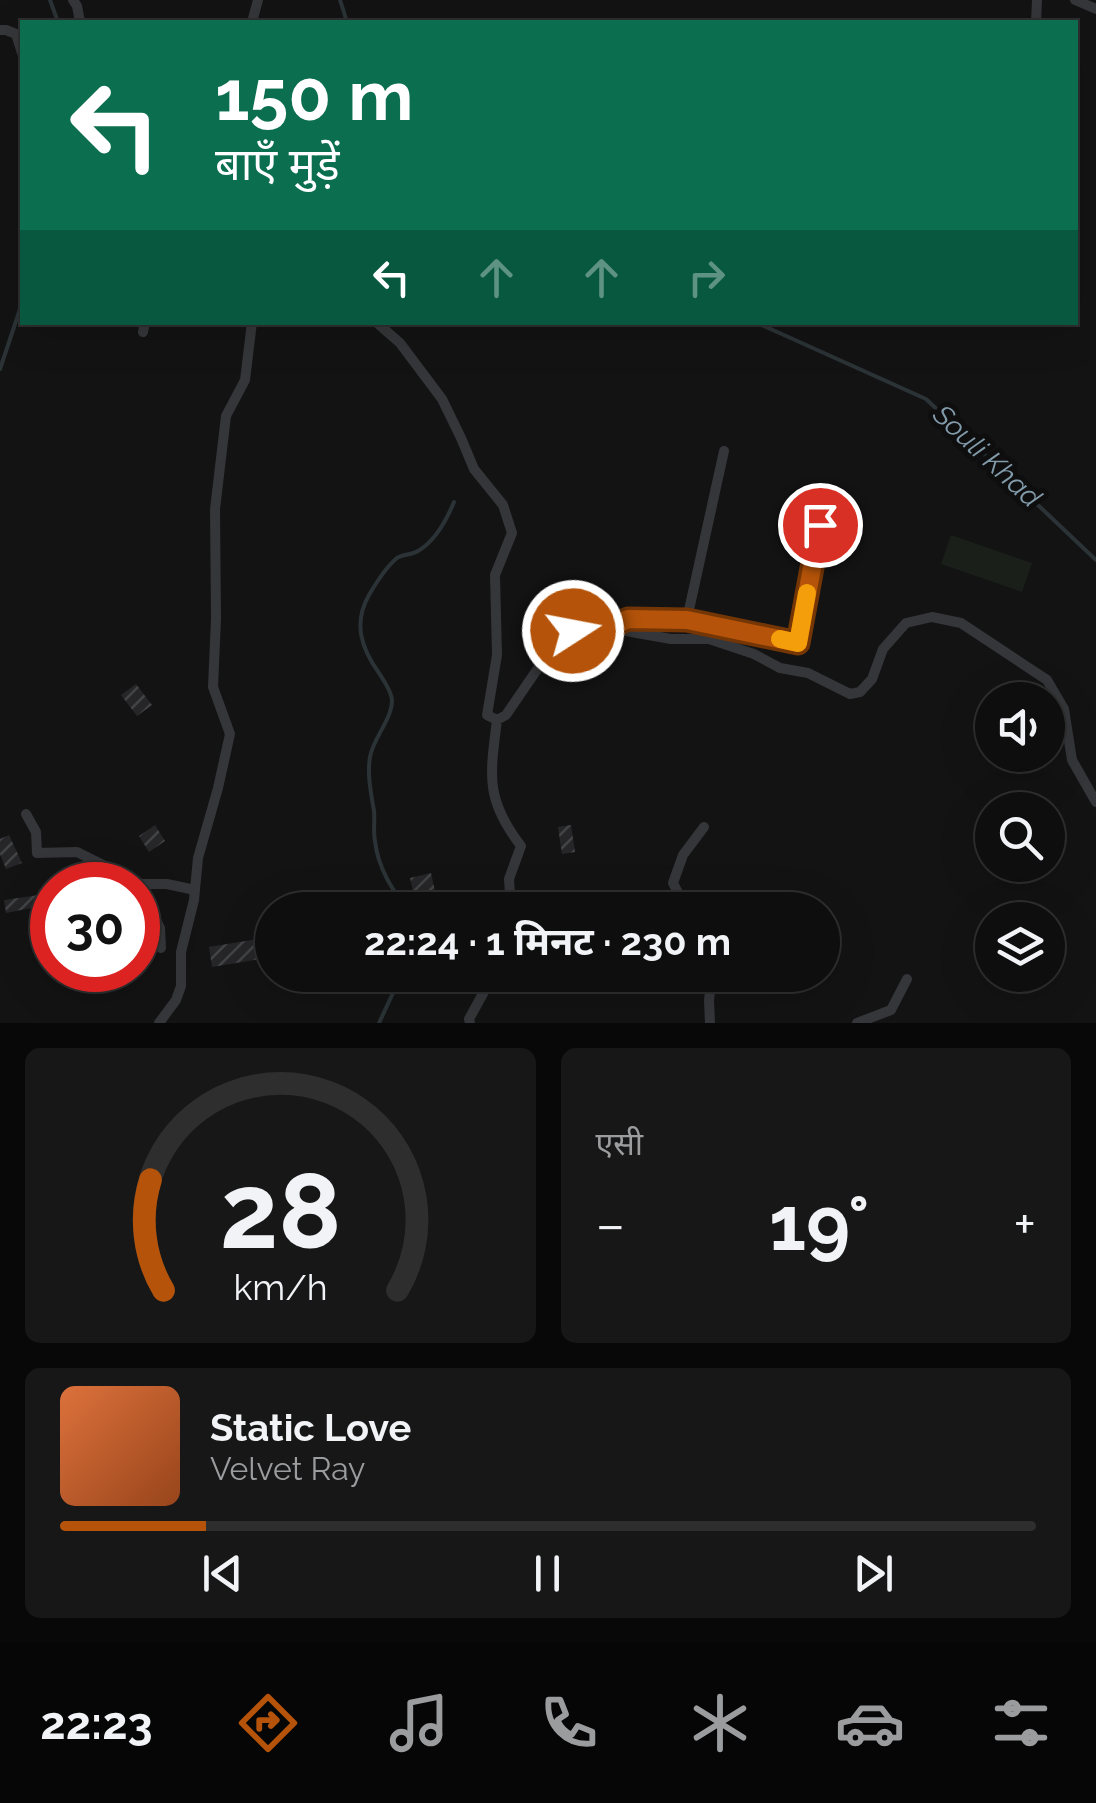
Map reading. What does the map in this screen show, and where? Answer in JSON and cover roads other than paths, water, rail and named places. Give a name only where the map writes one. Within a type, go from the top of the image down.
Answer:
[{"type":"street","points":[[1075,0],[1096,9]]},
{"type":"street","points":[[0,30],[16,34],[20,47]]},
{"type":"street","points":[[160,1023],[181,986],[180,952],[195,890],[198,858],[230,734],[213,686],[215,509],[226,416],[245,380],[252,325]]},
{"type":"street","points":[[379,325],[400,343],[442,400],[474,469],[502,506],[512,533],[496,575],[497,655],[487,715],[496,720]]},
{"type":"street","points":[[687,620],[724,452]]},
{"type":"street","points":[[609,628],[628,619],[687,620],[798,643],[820,525]]},
{"type":"street","points":[[496,720],[506,715],[556,642],[573,631],[609,628],[671,639],[709,639],[754,654],[780,668],[808,673],[850,694],[860,692],[872,679],[884,649],[906,623],[932,618],[961,623],[1048,680],[1064,708],[1072,760],[1096,802]]},
{"type":"street","points":[[496,720],[492,792],[499,813],[521,846],[510,892]]},
{"type":"street","points":[[26,814],[36,832],[38,854],[78,852],[97,862]]},
{"type":"street","points":[[678,892],[673,883],[683,855],[704,827]]},
{"type":"street","points":[[160,884],[195,890]]},
{"type":"street","points":[[160,928],[161,948]]},
{"type":"street","points":[[858,1023],[891,1010],[907,980]]},
{"type":"street","points":[[470,1023],[484,992]]},
{"type":"street","points":[[710,992],[710,1023]]},
{"type":"waterway","points":[[50,0],[57,20]]},
{"type":"waterway","name":"Souli Khad","points":[[340,0],[346,20]]},
{"type":"waterway","points":[[0,369],[20,309]]},
{"type":"waterway","name":"Souli Khad","points":[[762,325],[926,399],[1096,560]]},
{"type":"waterway","points":[[395,892],[377,851],[369,777],[370,757],[392,700],[364,645],[361,615],[385,570],[397,558],[430,542],[454,502]]},
{"type":"waterway","points":[[379,1023],[394,992]]}]
